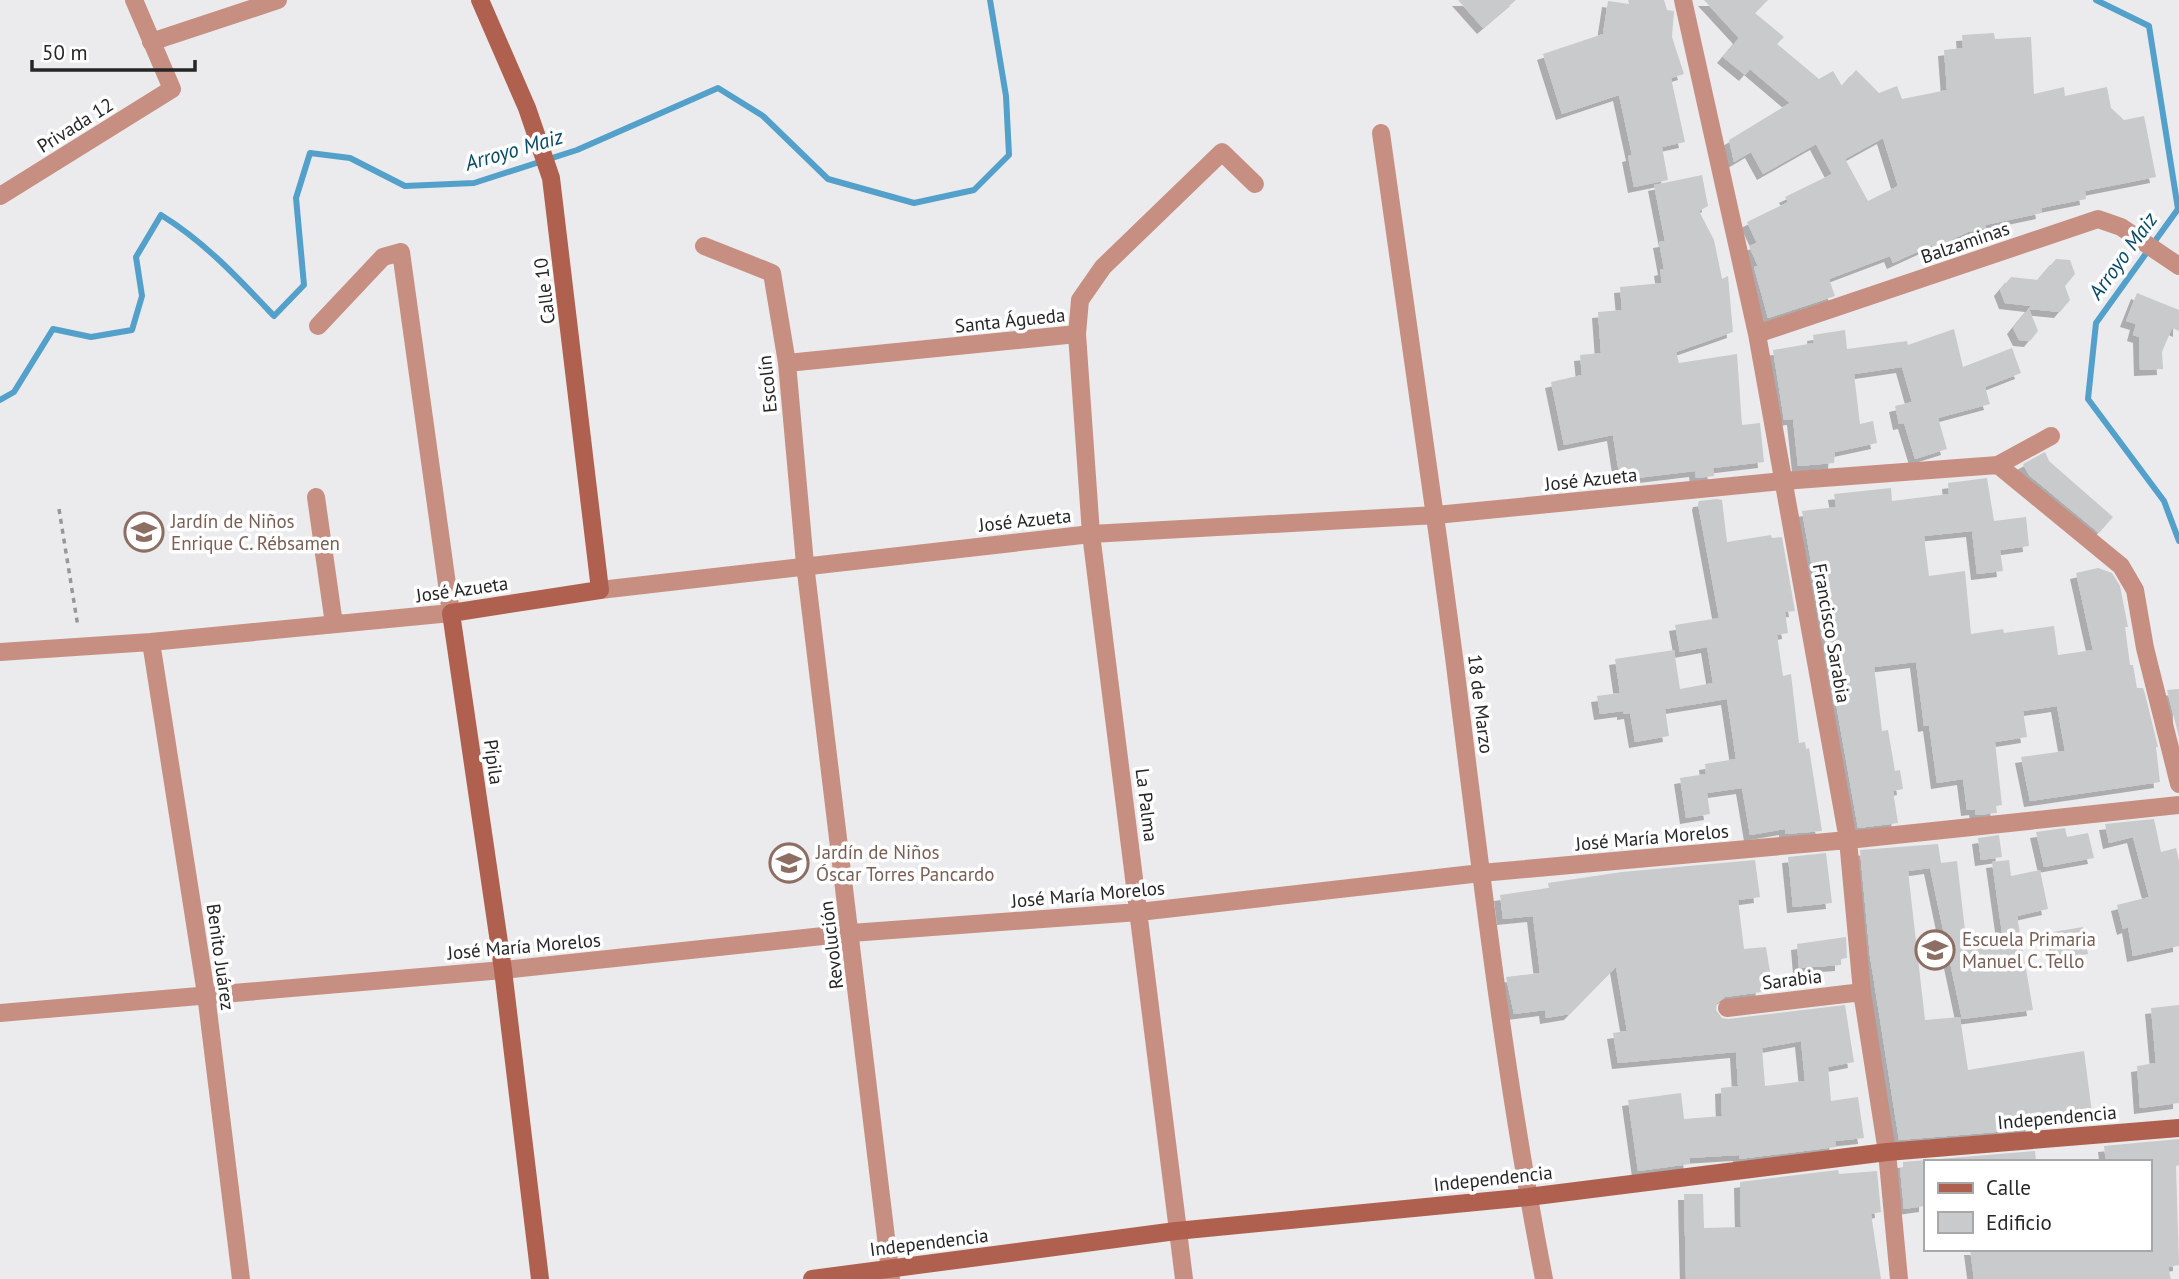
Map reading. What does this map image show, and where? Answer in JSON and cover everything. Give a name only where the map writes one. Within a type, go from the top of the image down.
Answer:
[{"type":"main road","name":"Calle 10","points":[[480,0],[527,108],[551,178],[600,590]]},
{"type":"main road","name":"José Azueta","points":[[451,613],[600,590]]},
{"type":"main road","name":"Pípila","points":[[451,613],[503,970],[540,1279]]},
{"type":"main road","name":"Independencia","points":[[812,1279],[890,1274],[1176,1231],[1528,1196],[1887,1152],[2179,1128]]},
{"type":"street","points":[[134,0],[151,43],[278,0]]},
{"type":"street","name":"Francisco Sarabia","points":[[1683,0],[1756,334],[1848,840],[1862,992],[1887,1152],[1899,1279]]},
{"type":"street","name":"Privada 12","points":[[0,196],[172,89],[151,43]]},
{"type":"street","name":"18 de Marzo","points":[[1381,133],[1436,515],[1481,873],[1528,1196],[1544,1279]]},
{"type":"street","name":"Santa Águeda","points":[[787,363],[1077,334],[1080,300],[1103,267],[1222,152],[1255,184]]},
{"type":"street","name":"Balzaminas","points":[[1756,334],[2098,219],[2121,227],[2179,266]]},
{"type":"street","name":"Escolín","points":[[704,247],[772,272],[787,363],[805,564]]},
{"type":"street","name":"Pípila","points":[[318,326],[383,257],[401,252],[451,613]]},
{"type":"street","name":"La Palma","points":[[1077,334],[1091,534],[1184,1279]]},
{"type":"street","name":"José Azueta","points":[[600,590],[805,564],[1091,534],[1436,515],[1783,481],[1997,465],[2051,436]]},
{"type":"street","points":[[1997,465],[2121,566],[2135,590],[2145,648],[2179,784]]},
{"type":"street","points":[[316,497],[334,624]]},
{"type":"street","name":"Revolución","points":[[805,564],[890,1274]]},
{"type":"street","name":"José Azueta","points":[[0,652],[151,642],[451,613]]},
{"type":"street","name":"Benito Juárez","points":[[151,642],[206,994],[241,1279]]},
{"type":"street","name":"José María Morelos","points":[[0,1013],[503,970],[851,933],[1139,912],[1481,873],[1848,840],[2179,805]]},
{"type":"street","name":"Sarabia","points":[[1727,1008],[1862,992]]},
{"type":"path","points":[[59,509],[82,647]]},
{"type":"building","points":[[1458,0],[1516,0],[1483,28]]},
{"type":"building","points":[[1628,0],[1664,0],[1667,10],[1674,11],[1672,37],[1684,74],[1671,78],[1685,142],[1662,147],[1668,180],[1634,187],[1628,156],[1632,155],[1619,95],[1562,114],[1543,54],[1603,34],[1608,1],[1629,4]]},
{"type":"building","points":[[1704,0],[1768,0],[1755,13],[1784,37],[1777,44],[1819,79],[1833,71],[1842,86],[1856,70],[1879,93],[1897,86],[1902,99],[1947,90],[1944,50],[1963,48],[1962,35],[1994,33],[1995,39],[2031,37],[2034,94],[2064,87],[2065,96],[2107,87],[2111,108],[2124,120],[2144,116],[2156,177],[2085,191],[2086,199],[2041,208],[2042,213],[1985,225],[1986,228],[1968,232],[1933,248],[1932,245],[1893,263],[1890,256],[1829,279],[1835,296],[1768,318],[1754,267],[1758,266],[1749,246],[1757,243],[1747,222],[1788,202],[1785,197],[1832,174],[1816,144],[1763,174],[1751,152],[1734,162],[1729,140],[1790,103],[1750,69],[1745,75],[1723,57],[1739,38]],"holes":[[[1883,138],[1898,186],[1868,201],[1845,159]]]},
{"type":"building","points":[[1702,175],[1708,206],[1699,211],[1714,240],[1722,279],[1728,276],[1733,332],[1676,352],[1679,363],[1737,354],[1742,425],[1760,423],[1764,462],[1713,468],[1714,476],[1696,478],[1695,471],[1620,480],[1613,435],[1564,445],[1551,382],[1582,375],[1580,355],[1601,353],[1598,312],[1622,310],[1620,287],[1662,283],[1660,270],[1664,269],[1659,242],[1665,241],[1654,185]]},
{"type":"building","points":[[2056,259],[2070,260],[2075,274],[2065,286],[2070,300],[2060,312],[2029,309],[2038,331],[2030,341],[2019,340],[2013,328],[2031,306],[2005,303],[2000,290],[2011,277],[2038,280]]},
{"type":"building","points":[[2137,293],[2179,310],[2179,331],[2172,328],[2162,352],[2163,369],[2140,370],[2139,337],[2133,335],[2136,324],[2126,321]]},
{"type":"building","points":[[1954,329],[1963,367],[2012,348],[2021,373],[1985,387],[1990,404],[1938,418],[1947,449],[1915,459],[1904,423],[1899,424],[1895,406],[1912,402],[1902,367],[1854,374],[1860,424],[1873,421],[1877,443],[1835,452],[1834,463],[1798,466],[1793,419],[1784,420],[1773,350],[1814,343],[1813,335],[1845,330],[1847,349],[1907,341],[1908,345]]},
{"type":"building","points":[[2045,452],[2049,461],[2113,517],[2099,533],[2029,475],[2023,464]]},
{"type":"building","points":[[1987,478],[1994,521],[2026,517],[2029,546],[2000,550],[2003,571],[1977,574],[1972,531],[1924,536],[1929,576],[1965,571],[1971,634],[2003,629],[2004,633],[2054,626],[2058,655],[2093,650],[2076,573],[2098,568],[2112,573],[2120,586],[2128,627],[2125,627],[2130,665],[2133,665],[2137,688],[2143,688],[2158,747],[2160,782],[2030,801],[2021,757],[2065,751],[2057,706],[2023,711],[2027,737],[1995,742],[2002,805],[1996,806],[1997,813],[1976,815],[1975,809],[1967,810],[1963,779],[1937,783],[1929,725],[1924,726],[1916,662],[1874,667],[1882,731],[1888,730],[1895,771],[1900,770],[1903,789],[1893,791],[1898,823],[1858,828],[1802,511],[1836,507],[1834,494],[1891,488],[1892,501],[1949,494],[1948,483]]},
{"type":"building","points":[[1722,500],[1727,542],[1771,535],[1772,538],[1782,537],[1795,611],[1785,612],[1788,633],[1777,635],[1783,676],[1791,674],[1799,743],[1805,742],[1806,749],[1809,748],[1822,831],[1785,834],[1785,829],[1750,835],[1742,788],[1707,793],[1710,814],[1686,818],[1680,778],[1706,774],[1705,764],[1736,759],[1727,699],[1665,709],[1669,736],[1635,742],[1630,713],[1623,714],[1623,711],[1600,714],[1597,696],[1620,693],[1615,659],[1674,650],[1680,689],[1713,683],[1707,647],[1680,652],[1675,625],[1719,618],[1698,504],[1699,501]]},
{"type":"building","points":[[2179,689],[2179,737],[2167,690]]},
{"type":"building","points":[[2154,819],[2161,852],[2176,848],[2179,861],[2179,946],[2133,956],[2128,927],[2123,929],[2117,905],[2149,897],[2133,837],[2109,843],[2105,824]]},
{"type":"building","points":[[2065,828],[2067,837],[2088,833],[2094,858],[2044,867],[2036,832]]},
{"type":"building","points":[[1999,835],[2002,857],[1981,860],[1978,838]]},
{"type":"building","points":[[1938,844],[1941,863],[1957,861],[1966,939],[2002,933],[1992,862],[2009,860],[2011,876],[2040,870],[2048,909],[2017,916],[2033,1010],[1962,1019],[1930,868],[1908,871],[1925,1020],[1960,1017],[1968,1070],[2084,1051],[2092,1113],[2031,1120],[2032,1129],[1899,1140],[1870,956],[1860,850]]},
{"type":"building","points":[[1826,853],[1832,903],[1793,907],[1788,857]]},
{"type":"building","points":[[1755,860],[1760,897],[1738,900],[1744,949],[1766,947],[1770,972],[1760,973],[1762,992],[1725,997],[1717,1003],[1716,1010],[1722,1018],[1728,1019],[1845,1005],[1854,1062],[1828,1067],[1831,1101],[1858,1097],[1864,1138],[1835,1141],[1836,1147],[1739,1159],[1739,1155],[1689,1158],[1690,1164],[1638,1171],[1628,1100],[1681,1093],[1684,1119],[1722,1116],[1721,1088],[1738,1086],[1736,1052],[1618,1063],[1613,1033],[1627,1031],[1616,967],[1570,1014],[1546,1018],[1545,1010],[1514,1014],[1506,977],[1540,973],[1533,916],[1503,919],[1500,895],[1549,888],[1548,883],[1622,872]],"holes":[[[1801,1041],[1805,1081],[1765,1086],[1762,1048]]]},
{"type":"building","points":[[2083,927],[2088,954],[2057,959],[2053,932]]},
{"type":"building","points":[[1846,937],[1847,958],[1841,959],[1841,965],[1799,968],[1797,944]]},
{"type":"building","points":[[2179,1005],[2179,1103],[2140,1108],[2137,1066],[2156,1063],[2151,1008]]},
{"type":"building","points":[[2179,1139],[2179,1165],[2176,1166],[2179,1265],[2168,1267],[2171,1279],[1974,1279],[1970,1251],[2151,1251],[2151,1160],[2106,1160],[2104,1146]]},
{"type":"building","points":[[2035,1151],[2036,1160],[1927,1160]]},
{"type":"building","points":[[1924,1160],[1924,1206],[1904,1209],[1900,1168],[1903,1167],[1903,1162]]},
{"type":"building","points":[[1838,1170],[1839,1174],[1877,1171],[1881,1212],[1871,1214],[1881,1279],[1686,1279],[1684,1194],[1703,1194],[1704,1228],[1741,1227],[1740,1182]]},
{"type":"waterway","name":"Arroyo Maiz","points":[[0,400],[14,392],[53,329],[91,337],[132,330],[142,296],[136,257],[161,215],[207,249],[274,316],[304,285],[296,198],[310,153],[350,158],[405,186],[474,183],[577,150],[718,88],[763,116],[828,179],[914,203],[974,190],[1009,155],[1006,96],[990,0]]},
{"type":"waterway","name":"Arroyo Maiz","points":[[2096,0],[2149,26],[2178,209],[2096,323],[2088,399],[2164,501],[2179,541]]},
{"type":"place","name":"Jardín de Niños Enrique C. Rébsamen","points":[[144,532]]},
{"type":"place","name":"Jardín de Niños Óscar Torres Pancardo","points":[[789,863]]},
{"type":"place","name":"Escuela Primaria Manuel C. Tello","points":[[1935,950]]}]
